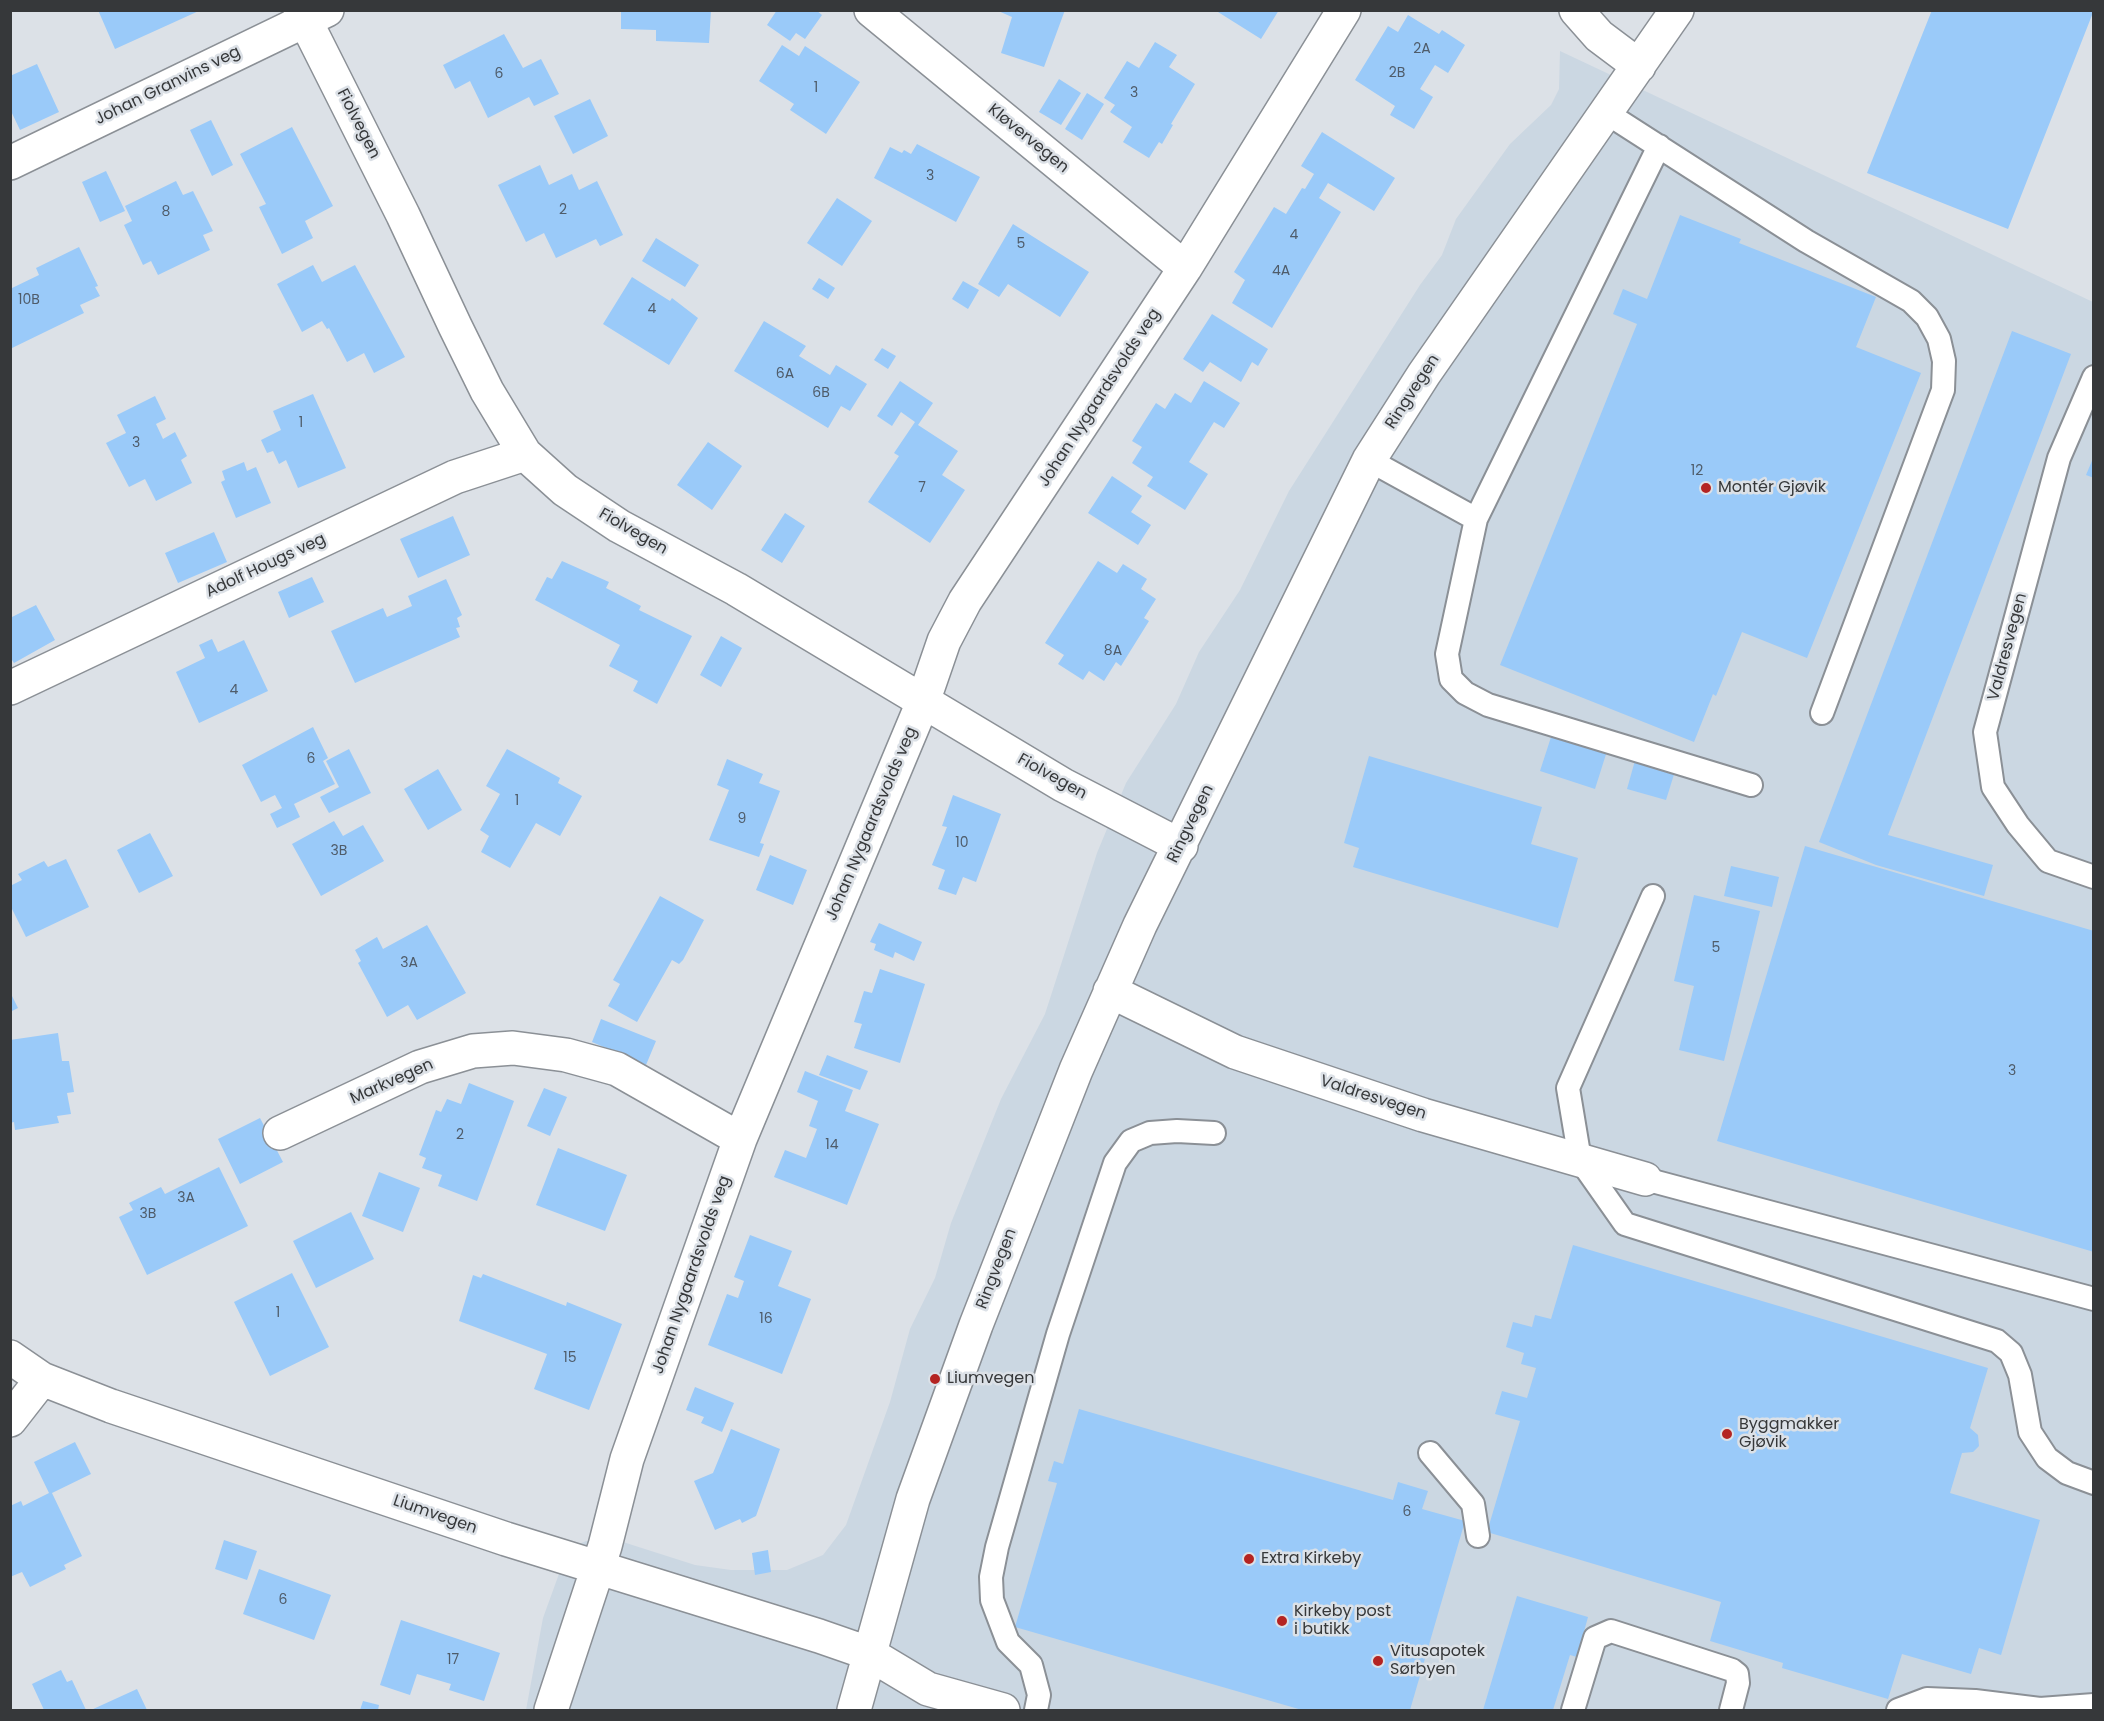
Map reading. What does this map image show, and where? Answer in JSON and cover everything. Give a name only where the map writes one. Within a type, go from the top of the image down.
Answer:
[{"type":"street","name":"Kløvervegen","points":[[871,10],[1185,268]]},
{"type":"street","name":"Johan Nygaardsvolds veg","points":[[551,1710],[599,1566],[627,1460],[740,1139],[923,702],[944,641],[965,601],[1185,268],[1344,10]]},
{"type":"street","points":[[1576,10],[1599,36],[1639,66]]},
{"type":"street","name":"Ringvegen","points":[[854,1710],[868,1653],[913,1499],[1041,1156],[1110,991],[1369,460],[1424,374],[1677,10]]},
{"type":"street","name":"Johan Granvins veg","points":[[10,163],[311,13]]},
{"type":"street","name":"Fiolvegen","points":[[311,13],[459,336],[525,454],[565,490],[620,526],[736,590],[1063,784],[1181,846]]},
{"type":"street","name":"Adolf Hougs veg","points":[[10,688],[455,477],[525,454]]},
{"type":"street","name":"Valdresvegen","points":[[1110,991],[1234,1052],[1423,1115],[1645,1179]]},
{"type":"street","name":"Markvegen","points":[[280,1133],[420,1067],[472,1051],[513,1048],[566,1055],[617,1069],[740,1139]]},
{"type":"street","name":"Liumvegen","points":[[10,1357],[42,1379],[111,1407],[506,1539],[599,1566],[868,1653],[928,1689],[1003,1710]]},
{"type":"street","points":[[10,1420],[42,1379]]},
{"type":"lane","points":[[1605,112],[1806,241],[1911,301],[1927,317],[1939,339],[1944,361],[1943,390],[1822,713]]},
{"type":"lane","points":[[1659,146],[1476,519],[1447,654],[1450,679],[1465,693],[1488,705],[1751,784]]},
{"type":"lane","name":"Valdresvegen","points":[[2094,377],[2059,458],[1985,732],[1993,787],[2018,825],[2048,861],[2094,877]]},
{"type":"lane","points":[[1369,460],[1476,519]]},
{"type":"lane","points":[[1653,896],[1568,1088],[1580,1160],[1625,1224],[1997,1341],[2012,1353],[2020,1375],[2030,1432],[2047,1458],[2067,1473],[2094,1483]]},
{"type":"lane","points":[[1036,1710],[1039,1695],[1032,1665],[1008,1642],[992,1600],[991,1577],[997,1547],[1058,1334],[1114,1163],[1131,1141],[1150,1133],[1177,1131],[1214,1133]]},
{"type":"lane","points":[[1645,1179],[2094,1299]]},
{"type":"lane","points":[[1430,1453],[1473,1504],[1478,1536]]},
{"type":"lane","points":[[1573,1710],[1595,1638],[1611,1631],[1732,1670],[1737,1674],[1738,1683],[1731,1710]]},
{"type":"lane","points":[[1898,1710],[1927,1699],[1975,1701],[2040,1709],[2094,1705]]},
{"type":"shaded area","points":[[1560,51],[2093,302],[2093,1710],[526,1710],[543,1618],[568,1549],[586,1541],[623,1542],[695,1565],[731,1570],[787,1570],[823,1555],[846,1525],[890,1402],[910,1329],[935,1278],[951,1223],[1001,1099],[1045,1014],[1097,853],[1126,783],[1176,704],[1199,652],[1240,590],[1289,491],[1420,285],[1442,255],[1456,219],[1510,144],[1551,105],[1559,89]]},
{"type":"building","points":[[98,10],[201,10],[115,49]]},
{"type":"building","points":[[621,10],[711,10],[709,43],[656,41],[656,30],[621,29]]},
{"type":"building","points":[[777,10],[816,10],[822,15],[805,39],[796,33],[790,41],[767,25]]},
{"type":"building","points":[[996,10],[1065,10],[1044,67],[1001,53],[1012,17]]},
{"type":"building","points":[[1219,10],[1279,10],[1261,39],[1218,12]]},
{"type":"building","points":[[1932,10],[2094,10],[2008,229],[1867,173]]},
{"type":"building","points":[[1408,15],[1439,34],[1442,30],[1465,45],[1448,73],[1435,65],[1420,89],[1433,97],[1414,129],[1390,115],[1395,106],[1355,80],[1388,26],[1398,32]]},
{"type":"building","points":[[504,34],[523,68],[541,59],[559,94],[534,106],[529,97],[488,118],[470,81],[455,89],[443,65]]},
{"type":"building","points":[[1155,42],[1177,55],[1169,67],[1195,84],[1162,144],[1159,142],[1149,158],[1123,142],[1132,127],[1110,112],[1115,105],[1104,98],[1127,61],[1139,68]]},
{"type":"building","points":[[782,45],[799,56],[805,46],[860,82],[826,134],[790,110],[794,104],[759,81]]},
{"type":"building","points":[[37,64],[59,112],[20,130],[10,109],[10,76]]},
{"type":"building","points":[[1059,79],[1081,93],[1061,125],[1039,112]]},
{"type":"building","points":[[1087,93],[1104,104],[1082,140],[1065,129]]},
{"type":"building","points":[[590,99],[608,136],[573,154],[554,116]]},
{"type":"building","points":[[211,120],[233,165],[212,176],[190,130]]},
{"type":"building","points":[[292,127],[333,206],[305,221],[313,238],[282,254],[259,207],[266,204],[240,154]]},
{"type":"building","points":[[1322,132],[1395,178],[1374,211],[1328,183],[1319,198],[1341,212],[1272,328],[1232,303],[1245,280],[1234,272],[1274,207],[1286,214],[1302,188],[1305,189],[1314,174],[1301,166]]},
{"type":"building","points":[[917,144],[980,177],[956,222],[874,178],[890,147],[902,153],[904,150],[911,154]]},
{"type":"building","points":[[540,165],[549,185],[572,174],[579,190],[597,181],[623,235],[600,246],[596,239],[556,258],[544,233],[526,242],[498,185]]},
{"type":"building","points":[[106,171],[125,211],[100,222],[82,182]]},
{"type":"building","points":[[176,181],[183,195],[193,191],[213,231],[203,235],[210,250],[158,275],[151,261],[143,265],[124,225],[132,221],[125,206]]},
{"type":"building","points":[[837,198],[872,221],[842,266],[807,243]]},
{"type":"building","points":[[1680,215],[1741,239],[1739,243],[1876,297],[1856,347],[1921,373],[1807,658],[1742,632],[1694,742],[1500,665],[1637,324],[1613,314],[1623,289],[1647,299]]},
{"type":"building","points":[[1013,224],[1089,272],[1060,317],[1008,284],[999,297],[978,284]]},
{"type":"building","points":[[656,238],[699,265],[685,287],[642,261]]},
{"type":"building","points":[[79,247],[98,286],[95,287],[100,296],[80,305],[84,313],[10,349],[10,289],[39,275],[36,268]]},
{"type":"building","points":[[313,265],[322,282],[355,265],[405,357],[374,373],[364,353],[347,362],[329,328],[327,329],[322,321],[302,332],[277,284]]},
{"type":"building","points":[[632,277],[670,301],[672,298],[698,318],[669,365],[603,324]]},
{"type":"building","points":[[819,278],[835,288],[828,299],[812,289]]},
{"type":"building","points":[[963,281],[979,290],[968,309],[952,299]]},
{"type":"building","points":[[1212,314],[1268,349],[1258,366],[1252,362],[1241,382],[1210,362],[1203,372],[1183,359]]},
{"type":"building","points":[[764,321],[806,346],[799,356],[830,375],[836,365],[867,384],[850,411],[841,406],[828,428],[734,371]]},
{"type":"building","points":[[2012,331],[2071,354],[1888,835],[1993,865],[1984,896],[1876,865],[1819,842]]},
{"type":"building","points":[[882,348],[896,356],[888,369],[874,360]]},
{"type":"building","points":[[900,381],[933,403],[918,425],[958,451],[942,475],[965,490],[930,543],[868,502],[899,456],[894,453],[915,422],[901,412],[892,426],[877,416]]},
{"type":"building","points":[[1204,381],[1240,403],[1224,428],[1214,422],[1189,462],[1208,474],[1185,510],[1147,486],[1153,477],[1132,463],[1142,447],[1132,441],[1156,403],[1165,409],[1175,393],[1191,403]]},
{"type":"building","points":[[313,394],[346,468],[298,488],[286,460],[279,464],[273,451],[267,453],[261,440],[281,430],[273,411]]},
{"type":"building","points":[[155,396],[166,419],[156,424],[163,439],[175,432],[187,456],[181,460],[192,483],[156,501],[145,479],[129,487],[106,443],[126,433],[117,415]]},
{"type":"building","points":[[708,442],[742,466],[712,510],[677,485]]},
{"type":"building","points":[[2094,456],[2094,478],[2086,475]]},
{"type":"building","points":[[244,462],[247,471],[256,467],[271,503],[236,518],[221,482],[225,480],[222,471]]},
{"type":"building","points":[[1112,476],[1142,496],[1131,512],[1151,525],[1138,545],[1088,513]]},
{"type":"building","points":[[785,513],[805,526],[782,563],[761,550]]},
{"type":"building","points":[[453,516],[470,555],[418,578],[400,539]]},
{"type":"building","points":[[214,532],[227,562],[178,583],[165,553]]},
{"type":"building","points":[[562,561],[609,582],[606,588],[641,606],[639,610],[692,636],[657,704],[633,691],[638,681],[609,666],[620,645],[535,600],[547,577],[552,579]]},
{"type":"building","points":[[1098,561],[1117,573],[1123,564],[1147,579],[1141,589],[1156,599],[1144,618],[1149,621],[1121,666],[1116,662],[1104,681],[1089,671],[1083,680],[1058,664],[1064,655],[1045,643]]},
{"type":"building","points":[[312,577],[324,602],[289,618],[278,592]]},
{"type":"building","points":[[446,579],[462,615],[457,618],[460,627],[456,628],[460,637],[355,683],[331,631],[383,608],[387,617],[412,606],[408,596]]},
{"type":"building","points":[[36,605],[55,640],[14,663],[10,657],[10,618]]},
{"type":"building","points":[[721,636],[742,648],[721,687],[700,675]]},
{"type":"building","points":[[212,639],[218,652],[244,640],[268,691],[199,723],[176,672],[205,658],[199,645]]},
{"type":"building","points":[[313,727],[328,758],[323,761],[335,784],[294,804],[300,817],[277,828],[270,814],[282,808],[275,795],[261,802],[242,765]]},
{"type":"building","points":[[1552,734],[1607,751],[1595,789],[1540,771]]},
{"type":"building","points":[[349,749],[371,793],[329,813],[320,797],[339,787],[326,761]]},
{"type":"building","points":[[507,749],[560,778],[558,783],[582,796],[560,836],[536,823],[510,868],[481,852],[489,836],[480,830],[500,794],[486,786]]},
{"type":"building","points":[[1369,756],[1542,807],[1531,844],[1578,858],[1558,928],[1353,867],[1359,848],[1344,843]]},
{"type":"building","points":[[1636,757],[1676,768],[1666,800],[1627,789]]},
{"type":"building","points":[[727,759],[763,774],[759,783],[780,791],[760,843],[764,844],[759,857],[709,840],[729,790],[717,785]]},
{"type":"building","points":[[438,769],[462,810],[428,830],[404,789]]},
{"type":"building","points":[[953,795],[1001,814],[976,882],[963,877],[956,895],[938,889],[945,870],[932,865],[947,827],[942,826]]},
{"type":"building","points":[[334,821],[343,836],[363,825],[384,861],[321,896],[292,844]]},
{"type":"building","points":[[150,833],[173,876],[139,893],[117,850]]},
{"type":"building","points":[[1805,846],[2094,931],[2094,1252],[1717,1141]]},
{"type":"building","points":[[770,855],[807,870],[793,905],[756,890]]},
{"type":"building","points":[[66,859],[89,907],[26,937],[10,905],[10,886],[22,880],[18,874],[44,861],[48,867]]},
{"type":"building","points":[[1731,866],[1779,877],[1772,907],[1724,896]]},
{"type":"building","points":[[1694,895],[1760,911],[1724,1061],[1679,1050],[1694,986],[1674,981]]},
{"type":"building","points":[[660,896],[704,920],[683,960],[679,964],[672,960],[637,1022],[608,1006],[620,984],[613,980]]},
{"type":"building","points":[[879,923],[922,942],[914,961],[895,952],[893,958],[874,950],[876,944],[870,942]]},
{"type":"building","points":[[427,925],[466,993],[417,1020],[408,1005],[387,1017],[358,963],[361,961],[355,950],[377,937],[383,949]]},
{"type":"building","points":[[880,969],[925,984],[900,1063],[854,1048],[862,1024],[854,1022],[864,991],[872,993]]},
{"type":"building","points":[[10,992],[18,1008],[10,1012]]},
{"type":"building","points":[[601,1019],[656,1041],[646,1065],[592,1042]]},
{"type":"building","points":[[58,1033],[62,1061],[69,1061],[74,1092],[67,1093],[71,1114],[57,1116],[59,1123],[15,1130],[14,1122],[10,1123],[10,1040]]},
{"type":"building","points":[[827,1055],[868,1071],[860,1090],[819,1075]]},
{"type":"building","points":[[805,1071],[853,1090],[845,1111],[879,1124],[847,1205],[774,1177],[785,1150],[806,1158],[817,1129],[809,1126],[818,1101],[797,1092]]},
{"type":"building","points":[[469,1083],[514,1101],[477,1201],[438,1186],[442,1175],[422,1168],[426,1158],[419,1155],[436,1110],[441,1112],[447,1099],[461,1104]]},
{"type":"building","points":[[544,1088],[567,1097],[550,1136],[527,1126]]},
{"type":"building","points":[[260,1118],[283,1162],[240,1184],[218,1139]]},
{"type":"building","points":[[558,1148],[627,1175],[605,1231],[536,1205]]},
{"type":"building","points":[[219,1167],[248,1226],[147,1275],[119,1217],[133,1210],[129,1203],[161,1187],[165,1194]]},
{"type":"building","points":[[379,1172],[420,1188],[403,1232],[362,1216]]},
{"type":"building","points":[[351,1212],[374,1259],[316,1288],[293,1241]]},
{"type":"building","points":[[750,1235],[792,1251],[778,1286],[811,1299],[782,1374],[708,1345],[727,1294],[738,1298],[744,1281],[734,1277]]},
{"type":"building","points":[[1573,1245],[1988,1368],[1970,1428],[1978,1435],[1979,1446],[1973,1452],[1962,1453],[1950,1493],[2040,1520],[2001,1655],[1979,1648],[1971,1674],[1902,1654],[1888,1699],[1782,1668],[1783,1663],[1710,1641],[1721,1602],[1487,1532],[1520,1421],[1495,1414],[1502,1391],[1527,1398],[1536,1368],[1521,1364],[1524,1353],[1506,1347],[1513,1322],[1532,1327],[1535,1315],[1551,1319]]},
{"type":"building","points":[[292,1273],[329,1347],[270,1376],[234,1302]]},
{"type":"building","points":[[483,1274],[566,1306],[567,1302],[622,1324],[589,1410],[534,1389],[547,1354],[459,1321],[473,1275],[481,1278]]},
{"type":"building","points":[[695,1387],[734,1403],[722,1432],[701,1423],[704,1417],[686,1410]]},
{"type":"building","points":[[1079,1409],[1393,1500],[1398,1482],[1428,1491],[1422,1509],[1465,1521],[1410,1710],[1302,1710],[1015,1627],[1057,1483],[1048,1481],[1054,1461],[1063,1464]]},
{"type":"building","points":[[731,1429],[780,1449],[756,1516],[742,1523],[740,1519],[715,1530],[694,1481],[713,1473]]},
{"type":"building","points":[[75,1442],[91,1474],[52,1493],[82,1556],[64,1565],[66,1569],[30,1587],[22,1572],[10,1577],[10,1506],[21,1501],[23,1506],[49,1493],[34,1462]]},
{"type":"building","points":[[224,1540],[257,1551],[247,1580],[215,1569]]},
{"type":"building","points":[[768,1550],[771,1572],[755,1575],[752,1553]]},
{"type":"building","points":[[259,1569],[331,1595],[314,1640],[243,1614]]},
{"type":"building","points":[[1517,1596],[1588,1617],[1577,1657],[1570,1655],[1553,1710],[1483,1710]]},
{"type":"building","points":[[401,1620],[500,1653],[484,1701],[449,1690],[451,1684],[417,1674],[410,1695],[380,1685]]},
{"type":"building","points":[[61,1670],[67,1682],[72,1680],[86,1710],[44,1710],[32,1684]]},
{"type":"building","points":[[137,1689],[147,1710],[91,1710]]},
{"type":"building","points":[[363,1701],[379,1705],[378,1710],[360,1710]]},
{"type":"place","name":"Montér Gjøvik","points":[[1706,488]]},
{"type":"place","name":"Liumvegen","points":[[935,1379]]},
{"type":"place","name":"Byggmakker Gjøvik","points":[[1727,1434]]},
{"type":"place","name":"Extra Kirkeby","points":[[1249,1559]]},
{"type":"place","name":"Kirkeby post i butikk","points":[[1282,1621]]},
{"type":"place","name":"Vitusapotek Sørbyen","points":[[1378,1661]]}]
